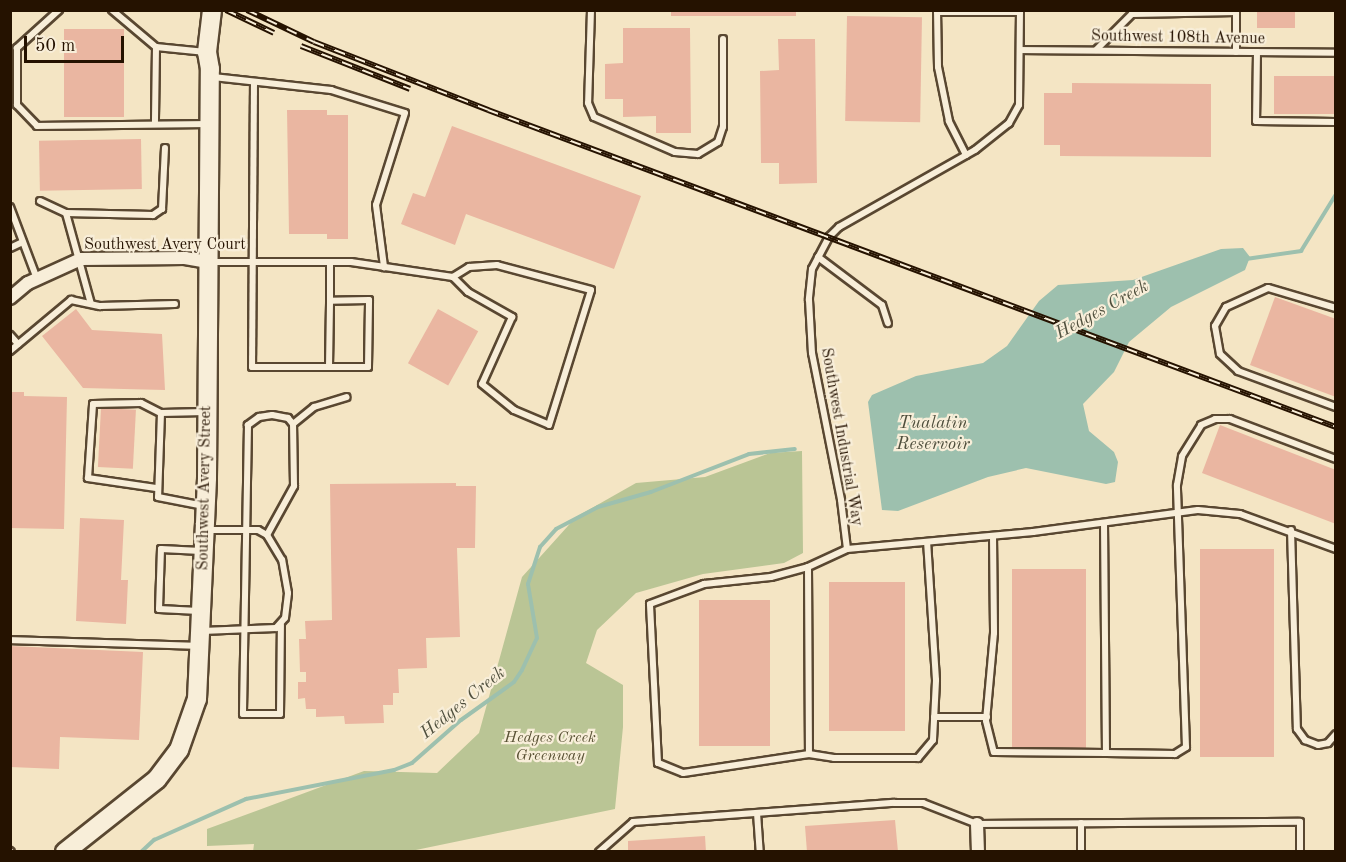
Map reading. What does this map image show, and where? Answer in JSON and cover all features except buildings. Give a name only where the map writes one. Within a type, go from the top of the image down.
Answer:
[{"type":"main road","name":"Southwest Avery Street","points":[[65,852],[131,802],[170,764],[192,717],[201,639],[206,507],[207,124],[212,10]]},
{"type":"main road","name":"Southwest Avery Street","points":[[209,66],[217,54],[221,10]]},
{"type":"street","name":"Southwest Avery Court","points":[[10,298],[37,279],[81,259],[207,262]]},
{"type":"street","points":[[977,824],[978,852]]},
{"type":"lane","points":[[59,10],[17,48],[17,105],[38,126],[144,127],[155,123],[207,124]]},
{"type":"lane","points":[[112,10],[156,47],[254,82],[331,90],[405,113],[376,205],[384,267]]},
{"type":"lane","points":[[591,10],[588,103],[594,117],[675,152],[698,154],[718,142],[723,127],[723,39]]},
{"type":"lane","points":[[966,155],[949,122],[940,79],[937,12],[1020,11]]},
{"type":"lane","name":"Southwest Industrial Way","points":[[1020,11],[1019,105],[1009,123],[966,155],[839,227],[812,269],[809,325],[847,549],[993,536],[1178,513],[1240,514],[1291,530],[1335,549]]},
{"type":"lane","points":[[1096,50],[1132,14],[1236,11],[1236,52]]},
{"type":"lane","points":[[155,123],[156,47]]},
{"type":"lane","name":"Southwest 108th Avenue","points":[[1020,50],[1335,53]]},
{"type":"lane","points":[[1257,52],[1256,122],[1335,122]]},
{"type":"lane","points":[[254,82],[252,367],[368,367],[369,300],[330,301]]},
{"type":"lane","points":[[40,201],[66,213],[153,215],[162,209],[165,148]]},
{"type":"lane","points":[[10,207],[37,279]]},
{"type":"lane","points":[[66,213],[81,259],[91,304]]},
{"type":"lane","points":[[10,248],[24,242]]},
{"type":"lane","points":[[818,257],[882,305],[888,322]]},
{"type":"lane","name":"Southwest Avery Court","points":[[207,262],[330,262],[453,277]]},
{"type":"lane","points":[[329,367],[330,262]]},
{"type":"lane","points":[[497,265],[591,290],[549,424],[514,410],[482,384],[512,317],[468,292],[453,277],[470,267],[497,265]]},
{"type":"lane","points":[[1335,308],[1268,288],[1227,307],[1215,326],[1220,354],[1238,371],[1335,407]]},
{"type":"lane","points":[[10,351],[71,300],[91,304],[175,304]]},
{"type":"lane","points":[[10,334],[18,344]]},
{"type":"lane","points":[[293,424],[314,407],[347,398]]},
{"type":"lane","points":[[156,488],[88,478],[93,404],[141,404],[161,413],[207,412]]},
{"type":"lane","points":[[161,413],[156,488],[164,500],[206,507]]},
{"type":"lane","points":[[205,530],[246,530],[267,535],[282,560],[286,576],[287,601],[281,625],[280,714],[243,714],[244,632],[246,530],[248,425],[259,417],[272,416],[288,418],[293,424],[294,486],[267,535]]},
{"type":"lane","points":[[993,536],[994,633],[987,717],[994,752],[1063,756],[1106,753],[1175,754],[1186,747],[1177,486],[1182,456],[1201,425],[1215,419],[1230,419],[1335,459]]},
{"type":"lane","points":[[1104,523],[1106,753]]},
{"type":"lane","points":[[1291,530],[1297,729],[1305,740],[1318,745],[1328,743],[1335,734]]},
{"type":"lane","points":[[847,549],[808,567],[771,577],[704,584],[650,604],[658,763],[683,773],[809,754],[834,758],[918,758],[933,740],[934,717],[933,593],[927,542]]},
{"type":"lane","points":[[202,611],[159,609],[161,549],[204,551]]},
{"type":"lane","points":[[808,567],[809,754]]},
{"type":"lane","points":[[10,640],[201,639],[244,632],[269,631],[281,625]]},
{"type":"lane","points":[[934,717],[987,717]]},
{"type":"lane","points":[[599,852],[633,822],[923,803],[977,824],[1299,822],[1300,852]]},
{"type":"lane","points":[[757,813],[760,852]]},
{"type":"lane","points":[[1081,823],[1082,852]]},
{"type":"green space","name":"Hedges Creek Greenway","points":[[802,451],[803,553],[784,563],[703,574],[636,593],[597,630],[586,663],[623,685],[623,727],[615,809],[411,851],[253,852],[254,844],[207,846],[207,829],[364,771],[437,773],[479,733],[522,577],[576,517],[636,483],[705,477],[770,453]]},
{"type":"water","name":"Tualatin Reservoir","points":[[1243,248],[1250,257],[1245,270],[1171,307],[1129,342],[1114,372],[1083,404],[1089,431],[1114,452],[1118,462],[1115,482],[1106,484],[1026,468],[988,477],[898,511],[882,510],[868,402],[872,395],[916,376],[983,363],[1007,346],[1039,301],[1058,285],[1133,280],[1221,249]]},
{"type":"waterway","name":"Hedges Creek","points":[[1246,259],[1301,251],[1336,194]]},
{"type":"waterway","name":"Hedges Creek","points":[[141,852],[154,840],[246,799],[394,770],[412,763],[461,720],[514,682],[522,670],[537,638],[528,584],[540,547],[556,529],[598,507],[651,492],[749,454],[795,449]]},
{"type":"railway","points":[[226,10],[274,33]]},
{"type":"railway","points":[[247,10],[314,42],[488,110],[1336,427]]},
{"type":"railway","points":[[301,46],[410,89]]}]
